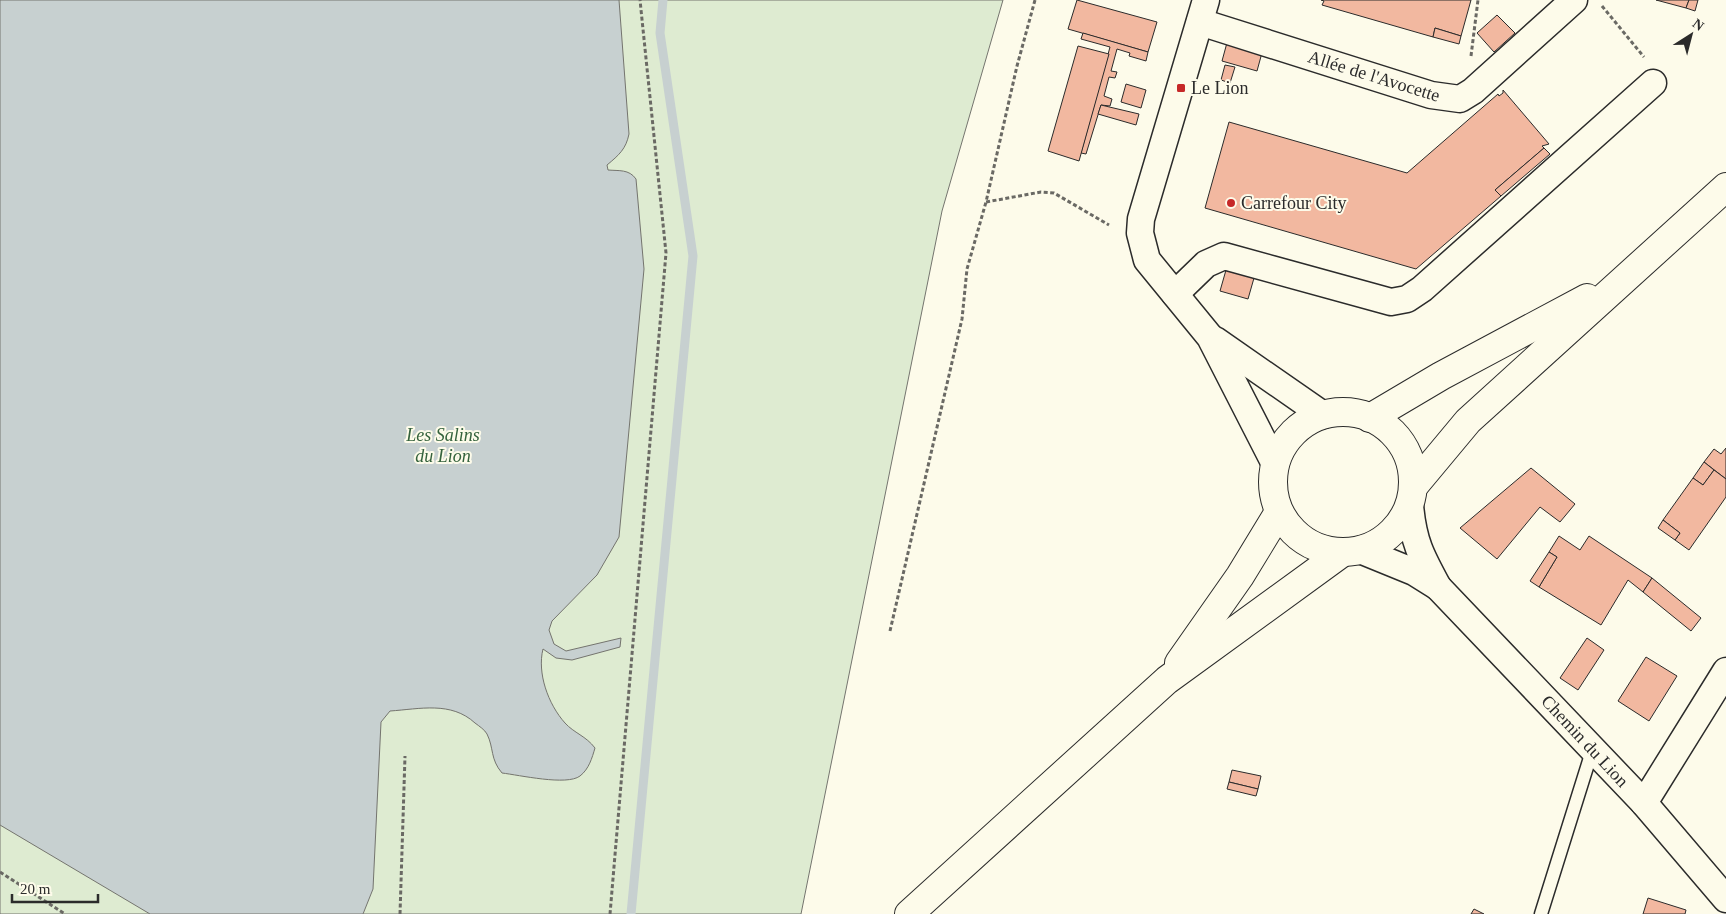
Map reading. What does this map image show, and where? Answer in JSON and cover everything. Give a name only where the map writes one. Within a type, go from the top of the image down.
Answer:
[{"type":"main road","points":[[909,914],[1166,680],[1352,551],[1376,544],[1390,534],[1402,521],[1411,496],[1468,420],[1726,187]]},
{"type":"main road","points":[[1370,418],[1441,376],[1624,278]]},
{"type":"main road","points":[[1352,551],[1324,549],[1306,541],[1290,528],[1279,512],[1273,488],[1275,464],[1285,443],[1301,426],[1323,415],[1347,412],[1370,418],[1389,429],[1403,445],[1411,466],[1411,496]]},
{"type":"main road","points":[[1166,680],[1240,576],[1279,512]]},
{"type":"street","name":"Allée de l'Avocette","points":[[1203,11],[1448,99],[1466,97],[1574,0]]},
{"type":"street","points":[[1203,11],[1141,219],[1140,233],[1147,260],[1210,337],[1275,464]]},
{"type":"street","points":[[1175,294],[1206,264],[1224,256],[1391,302],[1407,299],[1422,289],[1653,83]]},
{"type":"street","points":[[1210,337],[1323,415]]},
{"type":"street","name":"Chemin du Lion","points":[[1411,496],[1415,541],[1421,558],[1438,587],[1644,803],[1726,899]]},
{"type":"street","name":"Chemin du Lion","points":[[1352,551],[1414,572],[1438,587]]},
{"type":"street","points":[[1644,803],[1726,671]]},
{"type":"lane","points":[[1541,914],[1593,748]]},
{"type":"path","points":[[610,914],[666,253],[640,0]]},
{"type":"path","points":[[890,631],[960,328],[967,269],[986,202],[1017,66],[1035,0]]},
{"type":"path","points":[[1478,0],[1470,52],[1472,68],[1483,82]]},
{"type":"path","points":[[1597,0],[1661,76],[1653,83]]},
{"type":"path","points":[[986,202],[1042,192],[1054,193],[1109,225]]},
{"type":"path","points":[[400,914],[405,756]]},
{"type":"path","points":[[0,872],[64,914]]},
{"type":"green space","name":"Les Salins du Lion","points":[[0,0],[1003,0],[942,211],[801,914],[0,914]]},
{"type":"shaded area","name":"Les Salins du Lion","points":[[0,0],[619,0],[629,134],[626,144],[607,165],[608,170],[627,172],[636,179],[644,269],[619,537],[597,575],[552,621],[549,630],[554,644],[566,651],[621,638],[620,647],[572,660],[556,658],[543,649],[542,658],[545,688],[554,707],[565,723],[588,740],[595,748],[586,770],[574,779],[554,780],[502,773],[494,758],[486,733],[466,716],[445,709],[435,708],[390,711],[381,722],[373,889],[363,914],[150,914],[0,825]]},
{"type":"building","points":[[1077,0],[1157,22],[1148,52],[1068,29]]},
{"type":"building","points":[[1321,0],[1471,0],[1461,36],[1435,28],[1433,37],[1322,5],[1324,1]]},
{"type":"building","points":[[1656,0],[1689,0],[1686,8]]},
{"type":"building","points":[[1689,0],[1698,0],[1695,11],[1686,8]]},
{"type":"building","points":[[1497,15],[1515,33],[1494,52],[1477,33]]},
{"type":"building","points":[[1435,28],[1461,36],[1459,44],[1433,37]]},
{"type":"building","points":[[1083,33],[1148,52],[1146,61],[1129,56],[1130,53],[1117,49],[1111,71],[1117,72],[1115,78],[1109,77],[1104,96],[1112,99],[1110,106],[1101,105],[1086,154],[1081,153],[1110,47],[1081,39]]},
{"type":"building","points":[[1228,39],[1263,49],[1257,71],[1222,61]]},
{"type":"building","points":[[1078,46],[1109,54],[1079,161],[1048,151]]},
{"type":"building","points":[[1225,65],[1235,67],[1230,83],[1221,80]]},
{"type":"building","points":[[1126,84],[1146,90],[1141,108],[1121,102]]},
{"type":"building","points":[[1503,90],[1549,144],[1542,146],[1544,148],[1495,190],[1501,196],[1416,269],[1205,208],[1229,122],[1407,173],[1498,94],[1499,96],[1503,93]]},
{"type":"building","points":[[1101,105],[1139,114],[1136,125],[1098,114]]},
{"type":"building","points":[[1544,148],[1550,154],[1501,196],[1495,190]]},
{"type":"building","points":[[1226,270],[1254,278],[1248,299],[1220,291]]},
{"type":"building","points":[[1726,448],[1726,479],[1704,462],[1714,449],[1721,454]]},
{"type":"building","points":[[1704,462],[1714,470],[1703,485],[1693,478]]},
{"type":"building","points":[[1531,468],[1575,504],[1560,522],[1540,507],[1497,559],[1460,528]]},
{"type":"building","points":[[1714,470],[1726,479],[1726,497],[1689,550],[1675,540],[1680,533],[1663,520],[1693,478],[1703,485]]},
{"type":"building","points":[[1663,520],[1680,533],[1675,540],[1658,528]]},
{"type":"building","points":[[1559,536],[1580,550],[1589,536],[1652,578],[1643,592],[1628,580],[1601,625],[1539,587],[1557,557],[1549,552]]},
{"type":"building","points":[[1549,552],[1557,557],[1539,587],[1530,581]]},
{"type":"building","points":[[1652,578],[1701,618],[1691,631],[1643,592]]},
{"type":"building","points":[[1587,638],[1604,650],[1578,690],[1560,678]]},
{"type":"building","points":[[1646,657],[1677,676],[1649,721],[1618,701]]},
{"type":"building","points":[[1232,770],[1261,776],[1258,789],[1229,782]]},
{"type":"building","points":[[1229,782],[1258,789],[1256,796],[1227,789]]},
{"type":"building","points":[[1648,898],[1686,910],[1685,914],[1643,914]]},
{"type":"building","points":[[1474,909],[1484,914],[1471,914]]},
{"type":"waterway","points":[[631,914],[693,256],[660,33],[663,0]]},
{"type":"place","name":"Le Lion","points":[[1181,88]]},
{"type":"place","name":"Carrefour City","points":[[1231,203]]}]
